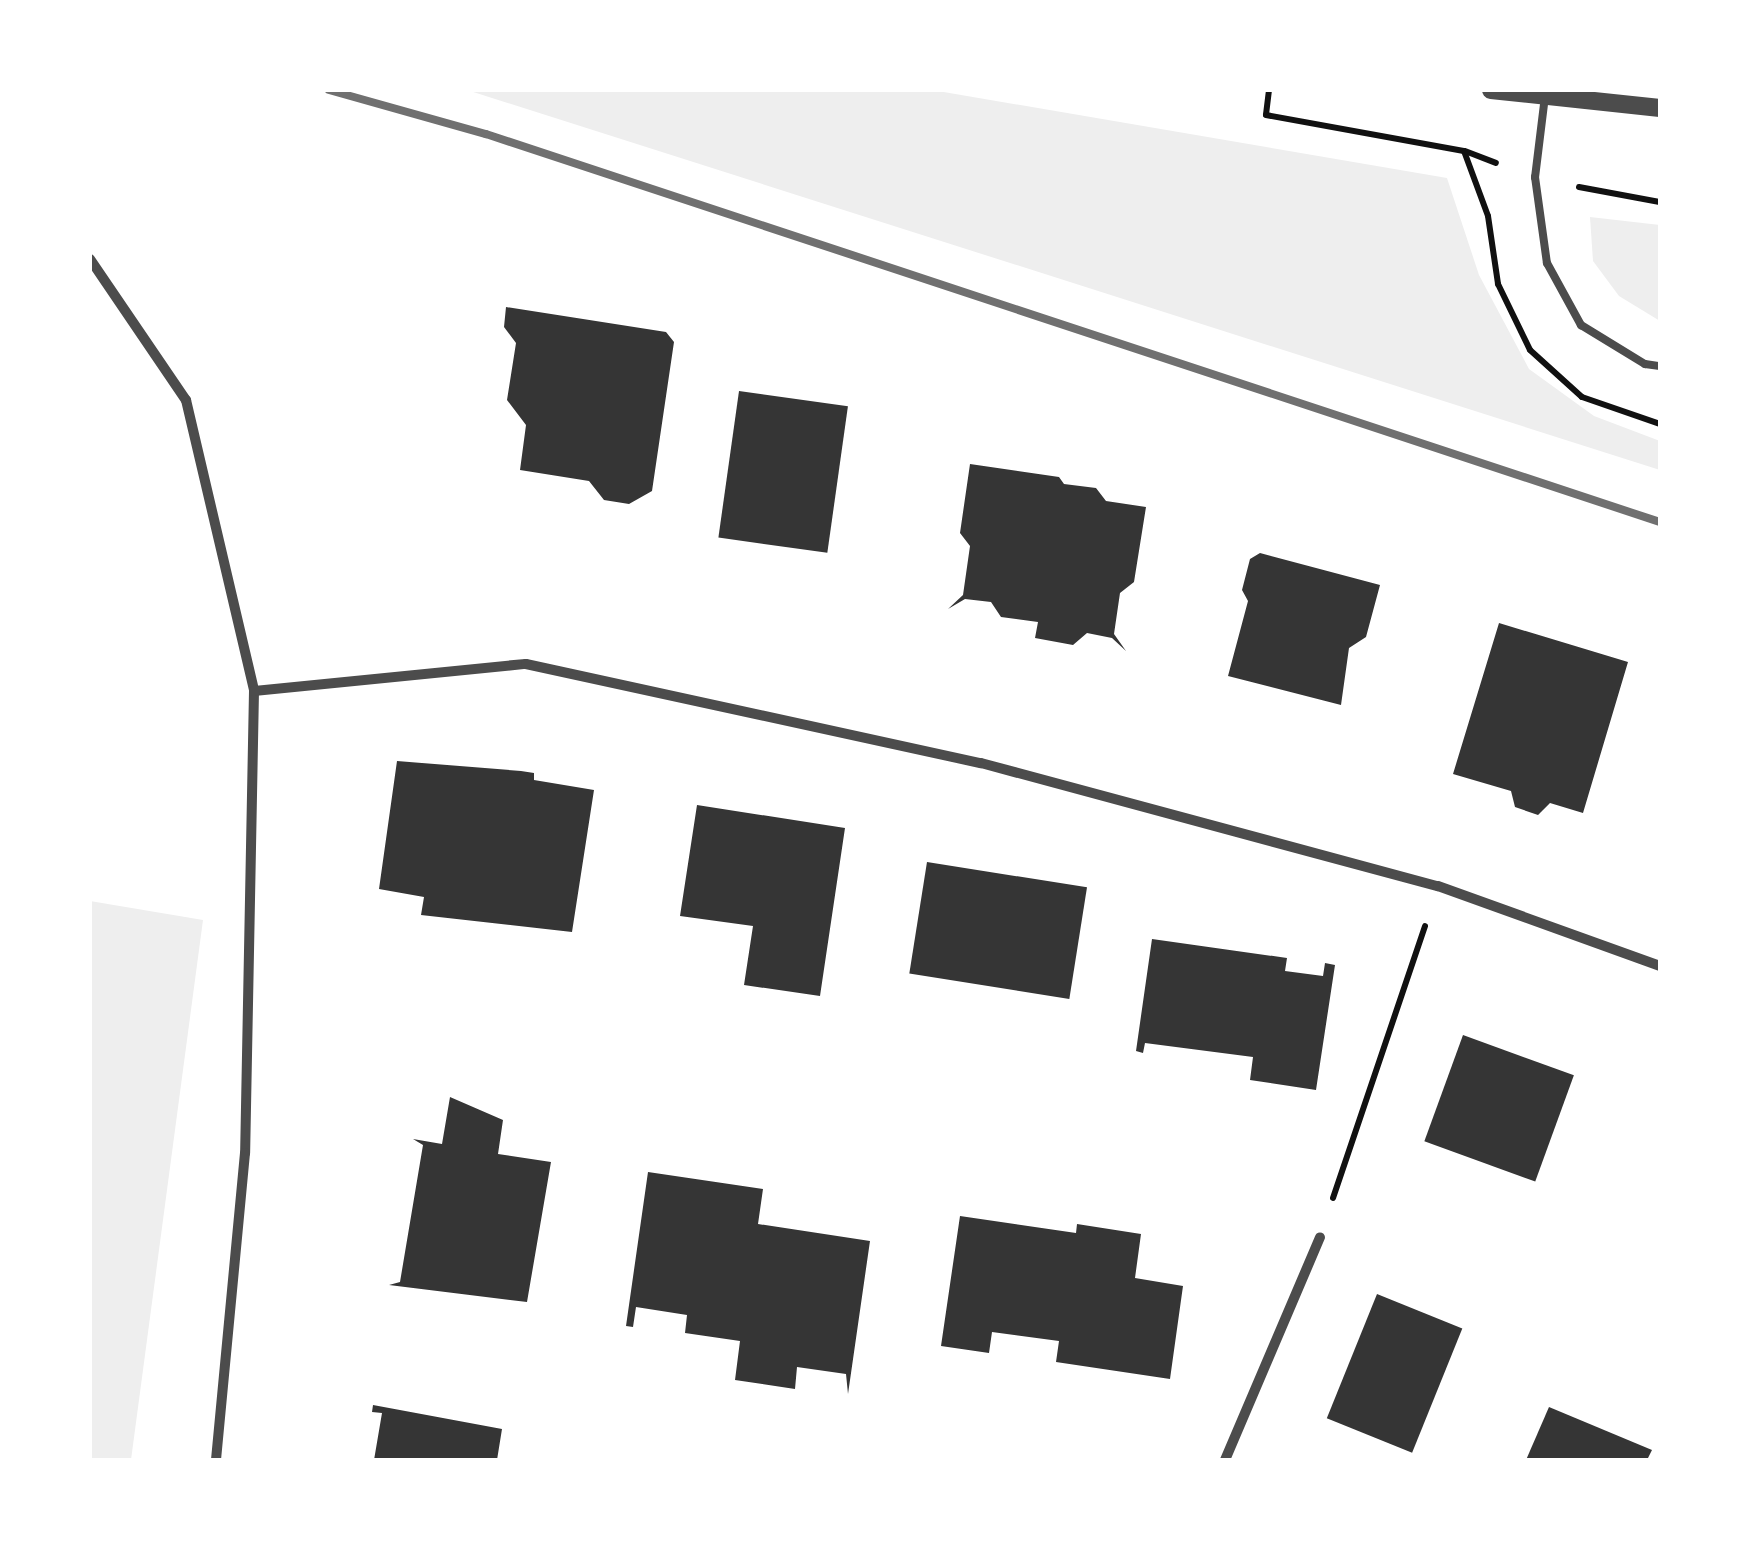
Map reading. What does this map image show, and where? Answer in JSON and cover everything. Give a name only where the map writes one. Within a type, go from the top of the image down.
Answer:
[{"type":"street","points":[[1491,90],[1660,108]]},
{"type":"street","points":[[90,259],[186,400],[254,691],[244,1153],[216,1460]]},
{"type":"street","points":[[254,691],[526,664],[980,763],[1438,886],[1660,966]]},
{"type":"street","points":[[1224,1460],[1320,1238]]},
{"type":"lane","points":[[1545,96],[1534,177],[1547,263],[1581,325],[1645,364],[1660,366]]},
{"type":"path","points":[[1269,90],[1266,116],[1464,150],[1488,216],[1498,284],[1530,350],[1582,397],[1660,424]]},
{"type":"path","points":[[1320,1238],[1438,886]]},
{"type":"shaded area","points":[[467,90],[932,90],[1447,178],[1479,275],[1529,369],[1594,416],[1660,441],[1660,470]]},
{"type":"shaded area","points":[[1590,217],[1660,225],[1660,321],[1619,296],[1593,261]]},
{"type":"shaded area","points":[[90,901],[203,920],[131,1460],[90,1460]]},
{"type":"building","points":[[506,307],[666,332],[674,342],[652,491],[629,504],[604,500],[589,481],[520,470],[526,425],[507,400],[516,343],[504,327]]},
{"type":"building","points":[[739,391],[848,406],[827,553],[718,538]]},
{"type":"building","points":[[970,464],[1059,477],[1064,484],[1096,488],[1106,501],[1146,507],[1134,582],[1120,593],[1114,634],[1126,651],[1112,638],[1087,633],[1073,645],[1035,638],[1038,622],[1001,617],[991,602],[965,599],[948,609],[963,595],[970,546],[960,533]]},
{"type":"building","points":[[1260,553],[1380,585],[1366,637],[1349,648],[1341,705],[1228,676],[1248,601],[1242,590],[1250,559]]},
{"type":"building","points":[[1499,623],[1628,662],[1583,813],[1550,803],[1538,815],[1515,807],[1511,791],[1453,774]]},
{"type":"building","points":[[397,761],[521,771],[534,773],[534,780],[594,790],[572,932],[421,915],[424,897],[379,889]]},
{"type":"building","points":[[697,805],[845,828],[820,996],[744,985],[753,926],[680,916]]},
{"type":"building","points":[[927,862],[1087,887],[1069,999],[909,974]]},
{"type":"building","points":[[1152,939],[1287,958],[1285,971],[1323,976],[1325,963],[1335,965],[1316,1090],[1250,1080],[1253,1057],[1145,1043],[1143,1053],[1136,1051]]},
{"type":"building","points":[[1463,1035],[1574,1075],[1535,1182],[1424,1141]]},
{"type":"building","points":[[450,1097],[503,1120],[498,1154],[551,1162],[527,1302],[389,1285],[400,1282],[423,1145],[413,1139],[442,1144]]},
{"type":"building","points":[[648,1172],[763,1189],[758,1224],[870,1241],[848,1394],[846,1374],[797,1367],[795,1389],[735,1380],[740,1341],[685,1333],[687,1315],[636,1307],[633,1327],[626,1326]]},
{"type":"building","points":[[960,1216],[1076,1233],[1077,1224],[1141,1234],[1135,1278],[1183,1286],[1170,1379],[1056,1362],[1059,1341],[992,1332],[989,1353],[941,1346]]},
{"type":"building","points":[[1377,1294],[1462,1328],[1412,1453],[1327,1418]]},
{"type":"building","points":[[373,1405],[502,1429],[497,1460],[374,1460],[382,1413],[372,1412]]},
{"type":"building","points":[[1549,1407],[1652,1450],[1647,1460],[1526,1460]]},
{"type":"railway","points":[[329,90],[486,134],[1660,522]]}]
